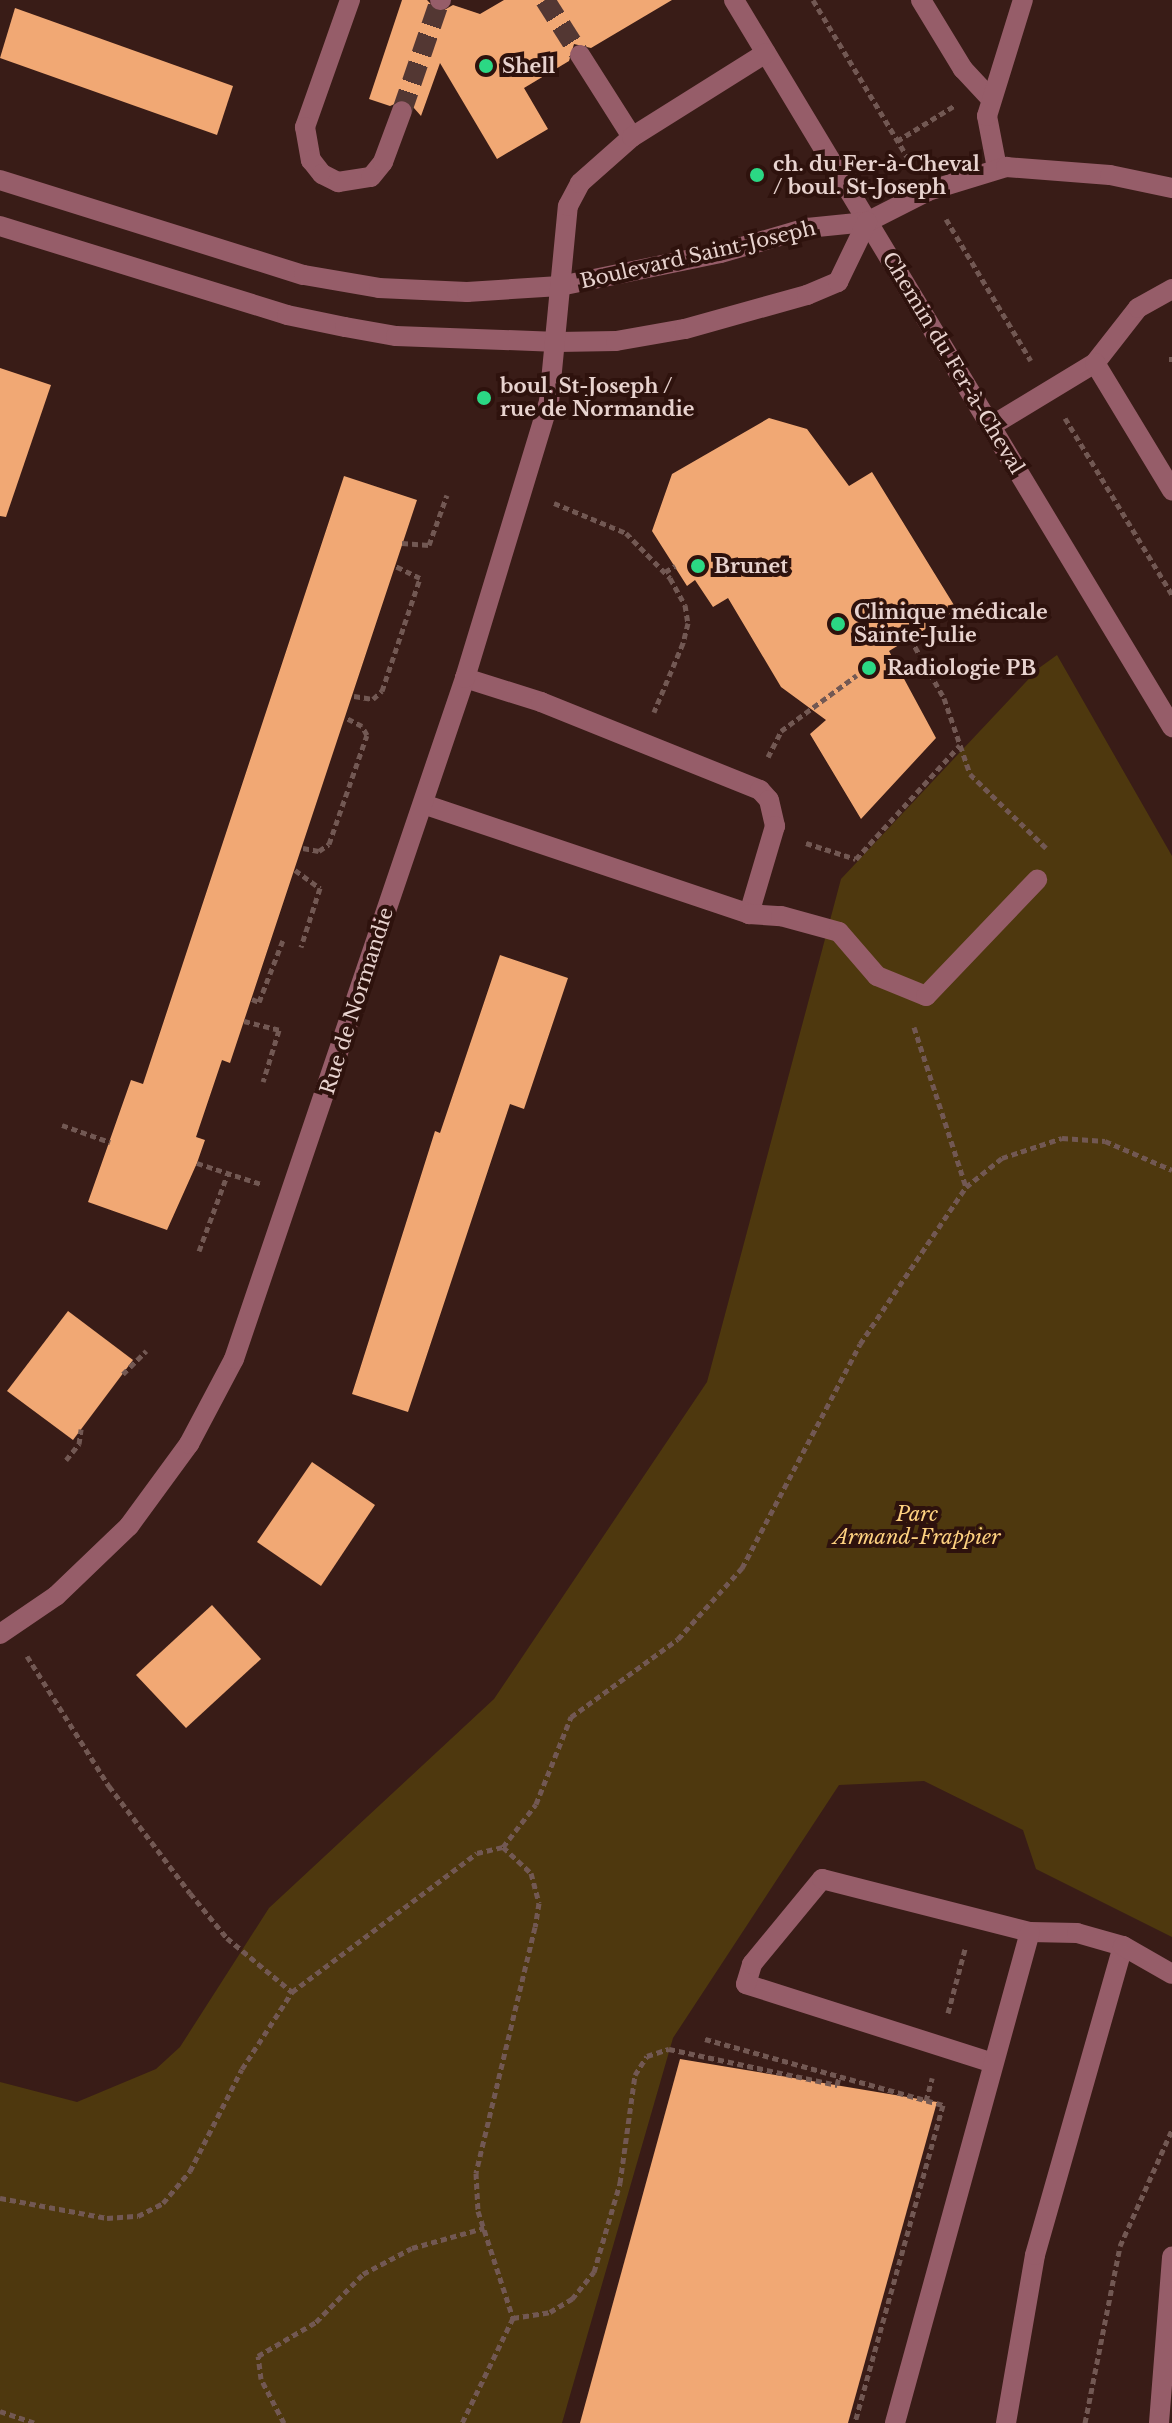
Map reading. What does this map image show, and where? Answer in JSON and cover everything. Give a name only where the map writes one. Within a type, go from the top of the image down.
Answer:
[{"type":"street","points":[[350,0],[305,127],[311,160],[322,174],[338,182],[371,177],[383,162],[402,111]]},
{"type":"street","name":"Chemin du Fer-à-Cheval","points":[[734,0],[1172,727]]},
{"type":"street","points":[[921,0],[963,69],[990,98]]},
{"type":"street","points":[[997,168],[987,116],[990,98],[1023,0]]},
{"type":"street","name":"Rue de Normandie","points":[[0,1634],[92,1565],[180,1457],[234,1359],[465,678],[524,489],[551,393],[568,206],[580,183],[632,137],[766,53]]},
{"type":"street","points":[[580,55],[632,137]]},
{"type":"street","points":[[0,226],[330,324],[396,336],[616,341],[685,329],[775,306],[838,282],[867,222],[928,191],[997,168],[1049,168],[1172,188]]},
{"type":"street","name":"Boulevard Saint-Joseph","points":[[0,180],[304,275],[379,288],[467,292],[560,286],[721,253],[807,228],[867,222]]},
{"type":"street","points":[[991,426],[1095,363],[1138,308],[1172,289]]},
{"type":"street","points":[[1095,363],[1172,490]]},
{"type":"street","points":[[465,678],[541,702],[760,790],[773,811],[774,834],[749,914]]},
{"type":"street","points":[[423,804],[749,914],[781,916],[839,932],[877,976],[926,996],[1037,880]]},
{"type":"street","points":[[990,2062],[746,1984],[752,1964],[822,1879],[1030,1932],[1077,1933],[1123,1946],[1172,1974]]},
{"type":"street","points":[[895,2423],[990,2062],[1030,1932]]},
{"type":"street","points":[[1006,2423],[1035,2255],[1123,1946]]},
{"type":"street","points":[[1161,2423],[1172,2257]]},
{"type":"street","points":[[1161,2423],[1172,2404]]},
{"type":"path","points":[[813,0],[897,141],[954,106]]},
{"type":"path","points":[[961,245],[1031,360]]},
{"type":"path","points":[[1069,423],[1172,595]]},
{"type":"path","points":[[524,489],[626,533],[665,572],[685,605],[688,623],[668,676]]},
{"type":"path","points":[[402,543],[429,545],[447,495]]},
{"type":"path","points":[[354,696],[373,699],[382,691],[405,627],[420,578],[395,566]]},
{"type":"path","points":[[665,572],[675,566]]},
{"type":"path","points":[[910,638],[944,698],[970,774],[1056,858]]},
{"type":"path","points":[[781,731],[857,675]]},
{"type":"path","points":[[303,848],[319,851],[329,844],[367,735],[362,726],[346,718]]},
{"type":"path","points":[[774,834],[856,859],[960,745]]},
{"type":"path","points":[[295,870],[320,888],[301,947]]},
{"type":"path","points":[[252,999],[259,1002],[283,940]]},
{"type":"path","points":[[244,1021],[279,1030],[263,1082]]},
{"type":"path","points":[[914,1027],[966,1187]]},
{"type":"path","points":[[62,1125],[110,1142]]},
{"type":"path","points":[[0,2198],[107,2218],[138,2216],[163,2203],[190,2171],[242,2069],[292,1992],[460,1864],[477,1853],[503,1847],[536,1804],[571,1717],[678,1639],[742,1568],[860,1344],[966,1187],[1002,1158],[1062,1138],[1116,1144],[1172,1170]]},
{"type":"path","points":[[197,1163],[292,1195]]},
{"type":"path","points":[[199,1251],[228,1173]]},
{"type":"path","points":[[123,1374],[146,1351]]},
{"type":"path","points":[[66,1460],[79,1444],[81,1429]]},
{"type":"path","points":[[28,1661],[109,1786],[190,1893],[227,1938],[292,1992]]},
{"type":"path","points":[[462,2423],[513,2318],[475,2191],[478,2158],[539,1903],[538,1884],[524,1861],[503,1847]]},
{"type":"path","points":[[946,2021],[967,1941]]},
{"type":"path","points":[[705,2039],[943,2105],[855,2423]]},
{"type":"path","points":[[513,2318],[550,2312],[572,2299],[594,2272],[620,2183],[635,2075],[647,2056],[669,2049],[837,2085],[839,2077]]},
{"type":"path","points":[[926,2101],[933,2073]]},
{"type":"path","points":[[1085,2423],[1120,2246],[1172,2130]]},
{"type":"path","points":[[284,2423],[261,2379],[258,2356],[316,2322],[363,2274],[412,2248],[484,2228]]},
{"type":"path","points":[[0,2411],[34,2423]]},
{"type":"green space","name":"Parc Armand-Frappier","points":[[1057,655],[1172,856],[1172,1937],[1036,1869],[1023,1830],[924,1781],[839,1785],[673,2038],[562,2423],[0,2423],[0,2082],[77,2102],[156,2069],[180,2047],[269,1908],[494,1699],[707,1382],[841,879],[1039,668]]},
{"type":"building","points":[[402,0],[427,0],[439,13],[453,5],[480,14],[504,0],[672,0],[591,48],[574,44],[569,61],[524,88],[548,129],[497,159],[440,63],[421,116],[406,99],[390,106],[369,99]]},
{"type":"building","points":[[15,8],[233,86],[217,135],[0,58]]},
{"type":"building","points":[[0,368],[51,385],[6,517],[0,516]]},
{"type":"building","name":"Clinique médicale Sainte-Julie","points":[[769,418],[807,429],[849,486],[872,472],[957,610],[889,651],[936,738],[861,819],[810,734],[826,720],[781,687],[728,598],[713,607],[695,580],[687,586],[652,531],[672,474]]},
{"type":"building","points":[[344,476],[417,500],[230,1063],[222,1060],[196,1137],[205,1140],[167,1230],[88,1202],[131,1080],[143,1084]]},
{"type":"building","points":[[500,955],[568,978],[524,1109],[510,1104],[408,1412],[352,1394],[435,1131],[440,1133]]},
{"type":"building","points":[[68,1311],[133,1360],[73,1440],[7,1391]]},
{"type":"building","points":[[312,1462],[375,1505],[321,1586],[257,1542]]},
{"type":"building","points":[[212,1605],[261,1659],[186,1728],[136,1675]]},
{"type":"building","points":[[680,2059],[937,2102],[848,2423],[580,2423]]},
{"type":"tunnel","points":[[402,111],[440,0]]},
{"type":"tunnel","points":[[545,0],[580,55]]},
{"type":"place","name":"Shell","points":[[486,66]]},
{"type":"place","name":"ch. du Fer-à-Cheval / boul. St-Joseph","points":[[757,175]]},
{"type":"place","name":"boul. St-Joseph / rue de Normandie","points":[[484,398]]},
{"type":"place","name":"Brunet","points":[[698,566]]},
{"type":"place","name":"Clinique médicale Sainte-Julie","points":[[838,624]]},
{"type":"place","name":"Radiologie PB","points":[[869,668]]}]
